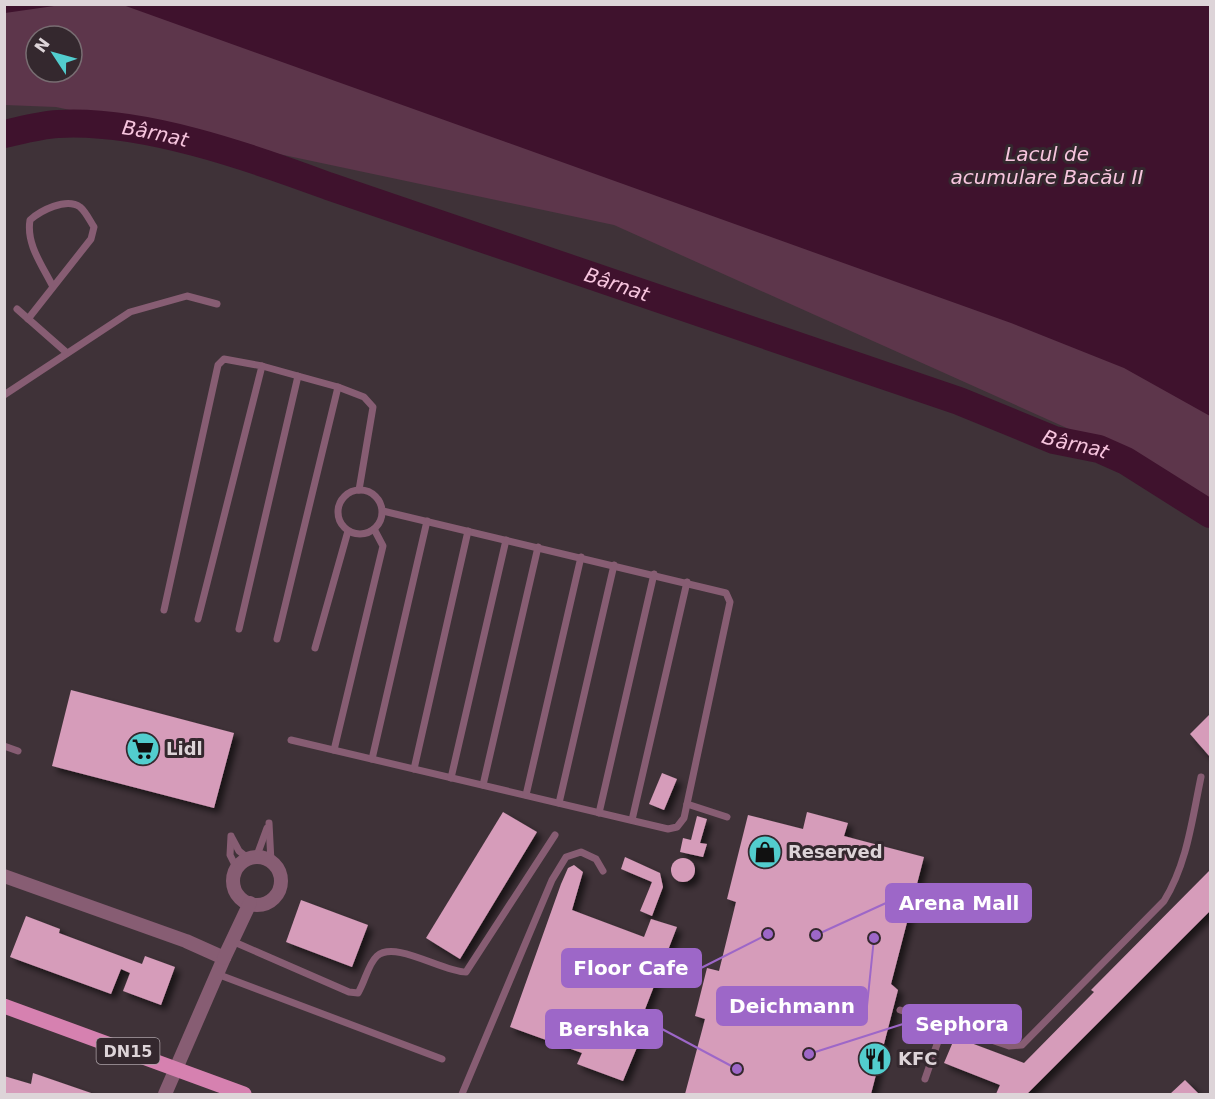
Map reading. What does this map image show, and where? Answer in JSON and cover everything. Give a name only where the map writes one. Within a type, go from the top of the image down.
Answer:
[{"type":"main road","name":"DN15","points":[[6,1007],[244,1095]]},
{"type":"street","points":[[252,858],[271,862],[280,874],[280,889],[270,901],[262,904],[250,903],[236,892],[234,884],[237,869],[252,858]]},
{"type":"street","points":[[4,876],[186,941],[224,958]]},
{"type":"street","points":[[165,1095],[250,903]]},
{"type":"lane","points":[[28,319],[52,285],[90,239],[94,227],[81,207],[74,204],[63,204],[39,212],[30,220],[28,231],[30,242],[52,285]]},
{"type":"lane","points":[[4,395],[129,312],[187,296],[217,304]]},
{"type":"lane","points":[[17,309],[67,353]]},
{"type":"lane","points":[[164,610],[218,365],[224,359],[262,366],[338,387],[364,397],[373,407],[359,490]]},
{"type":"lane","points":[[198,619],[262,366]]},
{"type":"lane","points":[[239,629],[298,376]]},
{"type":"lane","points":[[278,639],[338,387]]},
{"type":"lane","points":[[359,490],[372,493],[378,498],[383,511],[382,518],[374,530],[361,534],[348,531],[340,520],[339,506],[346,495],[359,490]]},
{"type":"lane","points":[[291,740],[668,828],[677,827],[684,818],[730,602],[726,593],[383,511]]},
{"type":"lane","points":[[372,759],[427,521]]},
{"type":"lane","points":[[334,750],[383,546],[374,530]]},
{"type":"lane","points":[[315,648],[348,531]]},
{"type":"lane","points":[[414,769],[468,531]]},
{"type":"lane","points":[[451,777],[506,540]]},
{"type":"lane","points":[[483,785],[538,547]]},
{"type":"lane","points":[[526,795],[581,557]]},
{"type":"lane","points":[[559,803],[614,565]]},
{"type":"lane","points":[[599,813],[654,574]]},
{"type":"lane","points":[[632,820],[687,582]]},
{"type":"lane","points":[[4,746],[18,752]]},
{"type":"lane","points":[[900,1010],[1009,1046],[1022,1045],[1164,901],[1177,881],[1184,860],[1201,777]]},
{"type":"lane","points":[[687,804],[727,817]]},
{"type":"lane","points":[[237,869],[230,855],[231,836],[240,851],[252,858],[269,823],[271,862]]},
{"type":"lane","points":[[232,941],[349,992],[358,993],[375,957],[384,951],[398,951],[455,972],[466,972],[555,835]]},
{"type":"lane","points":[[462,1095],[557,872],[566,857],[581,852],[596,859],[603,871]]},
{"type":"lane","points":[[217,974],[441,1059]]},
{"type":"lane","points":[[925,1079],[944,1024]]},
{"type":"shaded area","name":"Lacul de acumulare Bacău II","points":[[5,5],[1210,5],[1210,498],[1107,446],[614,225],[56,107],[5,105]]},
{"type":"water","points":[[5,4],[61,4],[61,5],[5,13]]},
{"type":"water","name":"Lacul de acumulare Bacău II","points":[[123,5],[1210,5],[1210,416],[1124,368],[1011,323]]},
{"type":"building","name":"Lidl","points":[[71,690],[234,733],[214,808],[52,766]]},
{"type":"building","points":[[1210,714],[1210,757],[1190,734]]},
{"type":"building","points":[[662,773],[677,779],[664,810],[649,804]]},
{"type":"building","points":[[503,812],[537,832],[460,959],[426,938]]},
{"type":"building","points":[[807,812],[848,823],[844,836],[924,857],[891,984],[898,990],[871,1094],[685,1094],[705,1019],[695,1016],[707,968],[719,971],[736,902],[727,899],[748,815],[803,829]]},
{"type":"building","points":[[697,816],[707,819],[700,843],[707,844],[703,857],[680,852],[683,838],[691,840]]},
{"type":"building","points":[[625,857],[660,873],[663,887],[652,916],[640,911],[652,882],[621,869]]},
{"type":"building","points":[[683,858],[692,861],[695,870],[692,879],[683,882],[674,879],[671,870],[674,861]]},
{"type":"building","points":[[574,865],[583,872],[572,910],[644,937],[651,919],[677,927],[637,1030],[643,1033],[623,1081],[577,1064],[582,1053],[510,1027],[561,884],[568,868]]},
{"type":"building","points":[[1210,870],[1210,911],[1027,1094],[996,1094],[1000,1085],[944,1063],[955,1037],[1024,1063],[1094,992],[1091,990]]},
{"type":"building","points":[[301,900],[368,925],[352,967],[286,942]]},
{"type":"building","points":[[26,916],[60,929],[59,933],[142,964],[145,956],[175,967],[161,1005],[123,991],[130,973],[121,969],[111,994],[10,957]]},
{"type":"building","points":[[33,1073],[94,1094],[4,1094],[4,1076],[31,1084]]},
{"type":"building","points":[[1185,1080],[1199,1094],[1170,1094]]},
{"type":"waterway","name":"Bârnat","points":[[4,134],[58,124],[91,124],[160,134],[265,163],[959,401],[1054,440],[1099,449],[1126,461],[1210,514]]},
{"type":"place","name":"Lidl","points":[[143,749]]},
{"type":"place","name":"Reserved","points":[[765,852]]},
{"type":"place","name":"Floor Cafe","points":[[768,934]]},
{"type":"place","name":"Arena Mall","points":[[816,935]]},
{"type":"place","name":"Deichmann","points":[[874,938]]},
{"type":"place","name":"Sephora","points":[[809,1054]]},
{"type":"place","name":"KFC","points":[[875,1059]]},
{"type":"place","name":"Bershka","points":[[737,1069]]}]
